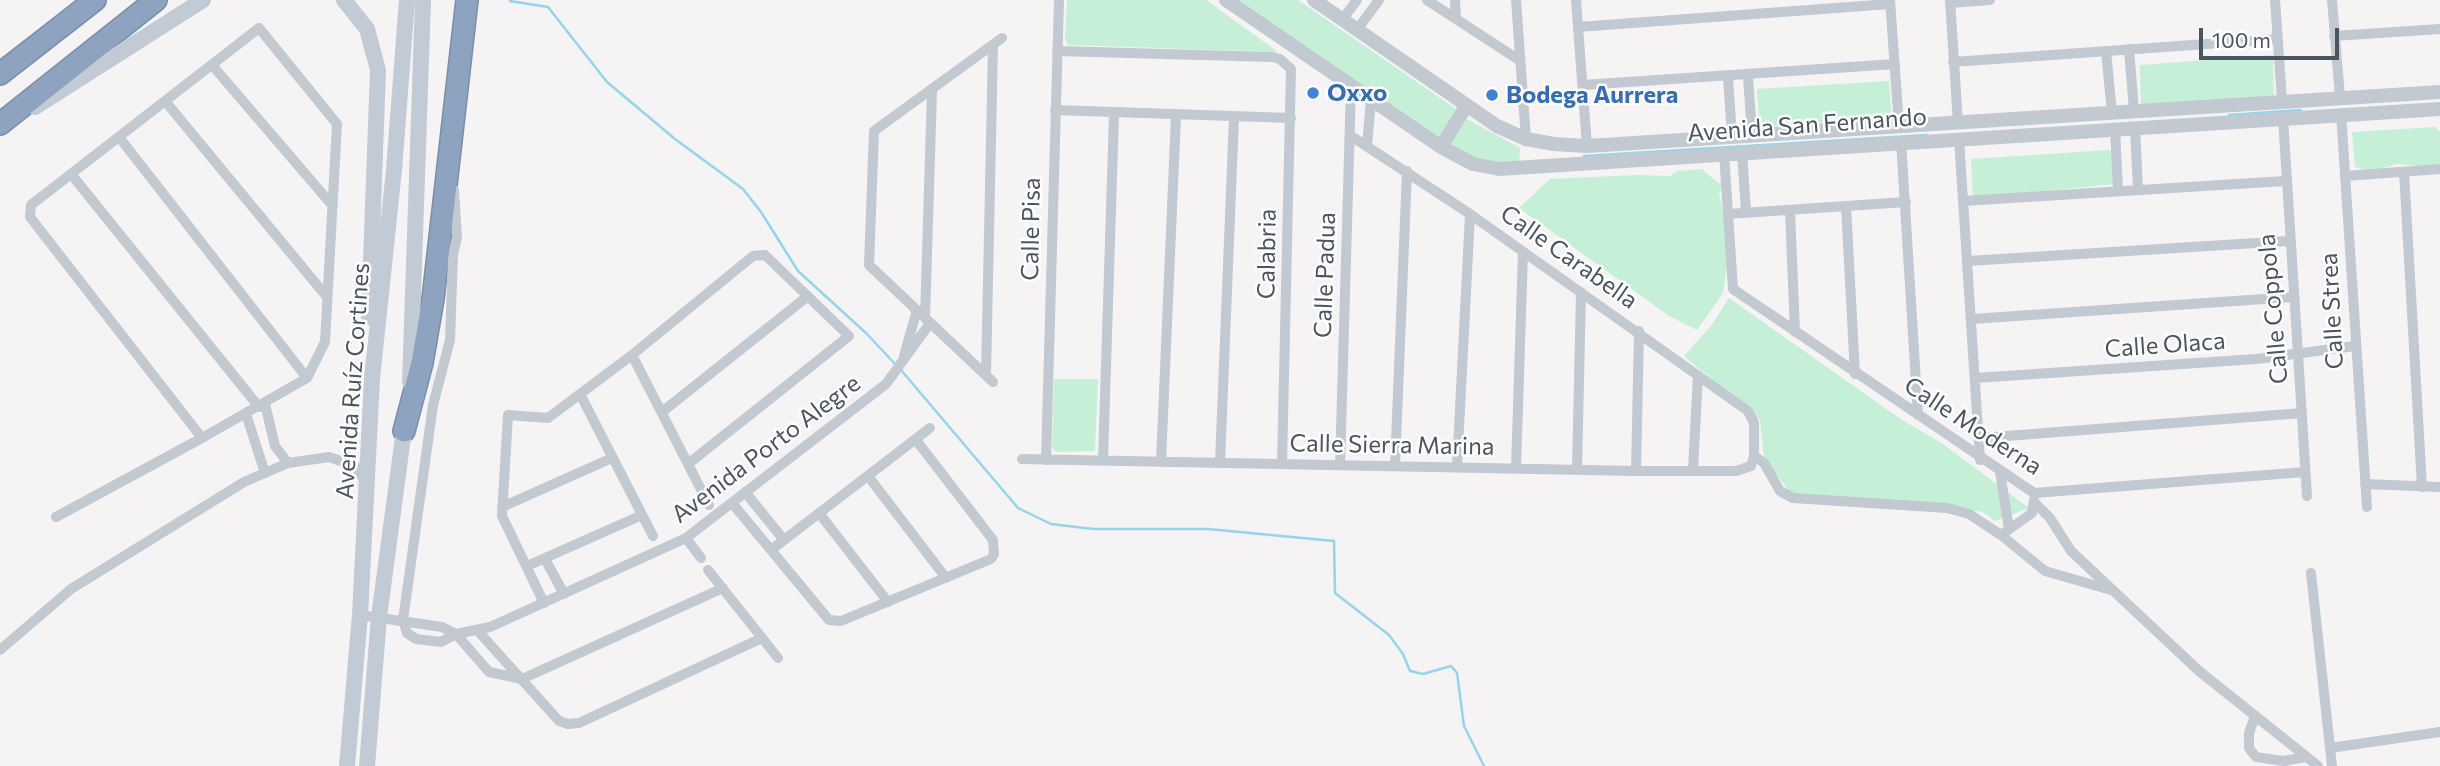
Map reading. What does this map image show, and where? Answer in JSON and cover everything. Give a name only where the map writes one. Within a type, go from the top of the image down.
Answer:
[{"type":"highway","points":[[0,74],[94,0]]},
{"type":"highway","points":[[0,124],[156,0]]},
{"type":"highway","points":[[404,431],[422,363],[433,299],[461,40],[468,0]]},
{"type":"main road","points":[[0,129],[203,0]]},
{"type":"main road","points":[[344,0],[367,29],[378,71],[369,289],[371,407]]},
{"type":"main road","name":"Avenida Ruíz Cortines","points":[[347,766],[360,614],[371,407],[407,0]]},
{"type":"main road","points":[[367,766],[379,617],[411,371],[423,0]]},
{"type":"street","name":"Calle Pisa","points":[[1046,460],[1059,0]]},
{"type":"street","name":"Avenida San Fernando","points":[[1226,0],[1441,147],[1473,164],[1499,169],[1742,152],[1900,134],[1929,125],[2282,100],[2440,92]]},
{"type":"street","name":"Avenida San Fernando","points":[[1314,0],[1497,126],[1526,139],[1587,146],[1752,135],[1900,134],[1930,140],[1959,139],[2341,113],[2440,109]]},
{"type":"street","points":[[1342,20],[1357,0]]},
{"type":"street","points":[[1356,31],[1379,0]]},
{"type":"street","points":[[1427,0],[1519,60]]},
{"type":"street","points":[[1455,0],[1456,18]]},
{"type":"street","points":[[1516,0],[1526,139]]},
{"type":"street","points":[[1576,0],[1587,146]]},
{"type":"street","points":[[1958,123],[1950,1],[1990,0]]},
{"type":"street","points":[[2275,0],[2282,100]]},
{"type":"street","points":[[2332,0],[2340,97]]},
{"type":"street","points":[[1578,27],[1890,2],[1906,202],[1917,415]]},
{"type":"street","points":[[56,517],[202,439],[307,378],[325,342],[337,124],[259,28],[31,205],[30,217],[202,439]]},
{"type":"street","points":[[2334,36],[2440,29]]},
{"type":"street","points":[[1954,62],[2277,39]]},
{"type":"street","points":[[997,42],[989,379],[869,265],[874,131],[932,91],[997,42]]},
{"type":"street","points":[[2129,49],[2134,111]]},
{"type":"street","name":"Calabria","points":[[1057,51],[1272,57],[1280,59],[1291,69],[1282,464]]},
{"type":"street","points":[[2106,51],[2112,113]]},
{"type":"street","points":[[1583,85],[1728,78],[1895,64]]},
{"type":"street","points":[[212,65],[332,205]]},
{"type":"street","points":[[1748,76],[1752,135]]},
{"type":"street","points":[[1728,78],[1732,136]]},
{"type":"street","name":"Calle Padua","points":[[1340,465],[1351,87]]},
{"type":"street","points":[[901,366],[924,317],[932,91]]},
{"type":"street","points":[[2382,95],[2384,111]]},
{"type":"street","points":[[1367,145],[1371,100]]},
{"type":"street","points":[[165,101],[327,297]]},
{"type":"street","points":[[1441,147],[1466,106]]},
{"type":"street","points":[[1055,110],[1114,115],[1291,118]]},
{"type":"street","name":"Calle Strea","points":[[2341,113],[2367,507]]},
{"type":"street","points":[[1104,460],[1114,115]]},
{"type":"street","points":[[1160,462],[1176,116]]},
{"type":"street","points":[[1220,463],[1234,117]]},
{"type":"street","name":"Calle Coppola","points":[[2283,118],[2288,241],[2307,496]]},
{"type":"street","points":[[1929,125],[1930,140]]},
{"type":"street","points":[[2134,128],[2138,189]]},
{"type":"street","points":[[2115,129],[2118,190]]},
{"type":"street","name":"Calle Carabella","points":[[1351,136],[1639,331],[1748,411],[1754,423],[1754,456]]},
{"type":"street","points":[[119,137],[307,378]]},
{"type":"street","points":[[1959,139],[1981,438],[1980,460]]},
{"type":"street","points":[[402,620],[433,405],[450,340],[453,255],[457,237],[452,142]]},
{"type":"street","points":[[1742,152],[1746,212]]},
{"type":"street","points":[[1724,153],[1728,214],[1906,202]]},
{"type":"street","points":[[2345,176],[2440,169]]},
{"type":"street","points":[[1395,466],[1407,172]]},
{"type":"street","points":[[2404,172],[2422,487]]},
{"type":"street","points":[[71,174],[262,405],[275,446],[288,463]]},
{"type":"street","points":[[1963,201],[2285,181]]},
{"type":"street","points":[[1846,206],[1855,374]]},
{"type":"street","points":[[1790,210],[1795,332]]},
{"type":"street","points":[[1457,467],[1469,214]]},
{"type":"street","name":"Calle Moderna","points":[[1728,214],[1733,289],[2034,498],[2305,472]]},
{"type":"street","points":[[1968,261],[2288,241]]},
{"type":"street","points":[[1516,468],[1523,252]]},
{"type":"street","points":[[544,603],[502,516],[508,415],[548,418],[632,355],[753,256],[765,255],[849,336],[688,464]]},
{"type":"street","points":[[1577,470],[1581,292]]},
{"type":"street","points":[[662,412],[808,296]]},
{"type":"street","points":[[1972,319],[2293,297]]},
{"type":"street","name":"Avenida Porto Alegre","points":[[402,620],[407,633],[416,639],[441,642],[456,634],[477,630],[544,603],[686,538],[886,384],[901,366],[924,317]]},
{"type":"street","points":[[1636,471],[1639,331]]},
{"type":"street","name":"Calle Olaca","points":[[1976,378],[2246,360],[2355,346]]},
{"type":"street","points":[[632,355],[709,505]]},
{"type":"street","points":[[1693,470],[1698,375]]},
{"type":"street","points":[[580,394],[653,536]]},
{"type":"street","points":[[1981,438],[2302,413]]},
{"type":"street","points":[[246,414],[265,473]]},
{"type":"street","points":[[771,551],[930,428]]},
{"type":"street","points":[[732,503],[828,620],[835,621],[946,578],[991,559],[994,554],[993,540],[916,440]]},
{"type":"street","points":[[1754,456],[1764,464],[1780,491],[1793,498],[1947,508],[1969,514],[2005,532],[2045,571],[2114,590]]},
{"type":"street","name":"Calle Sierra Marina","points":[[1022,459],[1636,471],[1743,470],[1751,466],[1754,456]]},
{"type":"street","points":[[0,650],[71,589],[150,537],[244,482],[288,463],[329,457],[355,466],[367,485]]},
{"type":"street","points":[[502,507],[612,458]]},
{"type":"street","points":[[2000,472],[2005,532]]},
{"type":"street","points":[[868,476],[946,578]]},
{"type":"street","points":[[2365,484],[2440,487]]},
{"type":"street","points":[[745,492],[784,540]]},
{"type":"street","points":[[2005,532],[2032,513],[2034,498]]},
{"type":"street","points":[[2034,498],[2071,551],[2199,671],[2318,766]]},
{"type":"street","points":[[819,513],[887,602]]},
{"type":"street","points":[[527,566],[642,515]]},
{"type":"street","points":[[686,538],[701,558]]},
{"type":"street","points":[[545,559],[564,594]]},
{"type":"street","points":[[708,570],[778,657]]},
{"type":"street","points":[[2311,573],[2332,766]]},
{"type":"street","points":[[360,614],[442,627],[456,634],[489,672],[522,679],[723,589]]},
{"type":"street","points":[[477,630],[559,721],[579,723],[762,638]]},
{"type":"street","points":[[2255,716],[2249,733],[2249,748],[2256,757],[2283,761],[2307,757]]},
{"type":"street","points":[[2330,748],[2440,732]]},
{"type":"green space","points":[[1067,0],[1206,0],[1278,52],[1068,45],[1065,38]]},
{"type":"green space","points":[[1233,0],[1298,0],[1456,109],[1437,140]]},
{"type":"green space","points":[[2273,55],[2274,98],[2141,108],[2140,65]]},
{"type":"green space","points":[[1889,81],[1892,123],[1760,134],[1757,89]]},
{"type":"green space","points":[[1467,119],[1520,148],[1519,167],[1503,168],[1448,147]]},
{"type":"green space","points":[[2435,127],[2440,132],[2440,163],[2435,167],[2396,164],[2371,172],[2355,167],[2352,132]]},
{"type":"green space","points":[[2114,151],[2115,184],[1973,198],[1971,159]]},
{"type":"green space","points":[[1702,169],[1718,183],[1726,184],[1719,193],[1730,245],[1723,293],[1697,330],[1669,316],[1519,208],[1550,179],[1670,176],[1678,171]]},
{"type":"green space","points":[[1729,298],[1899,418],[1943,444],[2029,508],[1995,521],[1983,512],[1909,501],[1796,500],[1764,458],[1760,420],[1684,356],[1711,326]]},
{"type":"green space","points":[[1054,379],[1098,379],[1095,451],[1056,452],[1052,448]]},
{"type":"waterway","points":[[510,1],[548,7],[607,82],[675,139],[743,189],[761,212],[798,271],[866,333],[896,365]]},
{"type":"waterway","points":[[2229,115],[2301,110]]},
{"type":"waterway","points":[[1584,156],[1927,135]]},
{"type":"waterway","points":[[901,370],[1018,508],[1051,524],[1093,529],[1208,529],[1334,541],[1335,593],[1389,635],[1403,654],[1410,671],[1423,674],[1451,666],[1457,673],[1464,726],[1484,766]]},
{"type":"place","name":"Oxxo","points":[[1313,93]]},
{"type":"place","name":"Bodega Aurrera","points":[[1492,95]]}]
